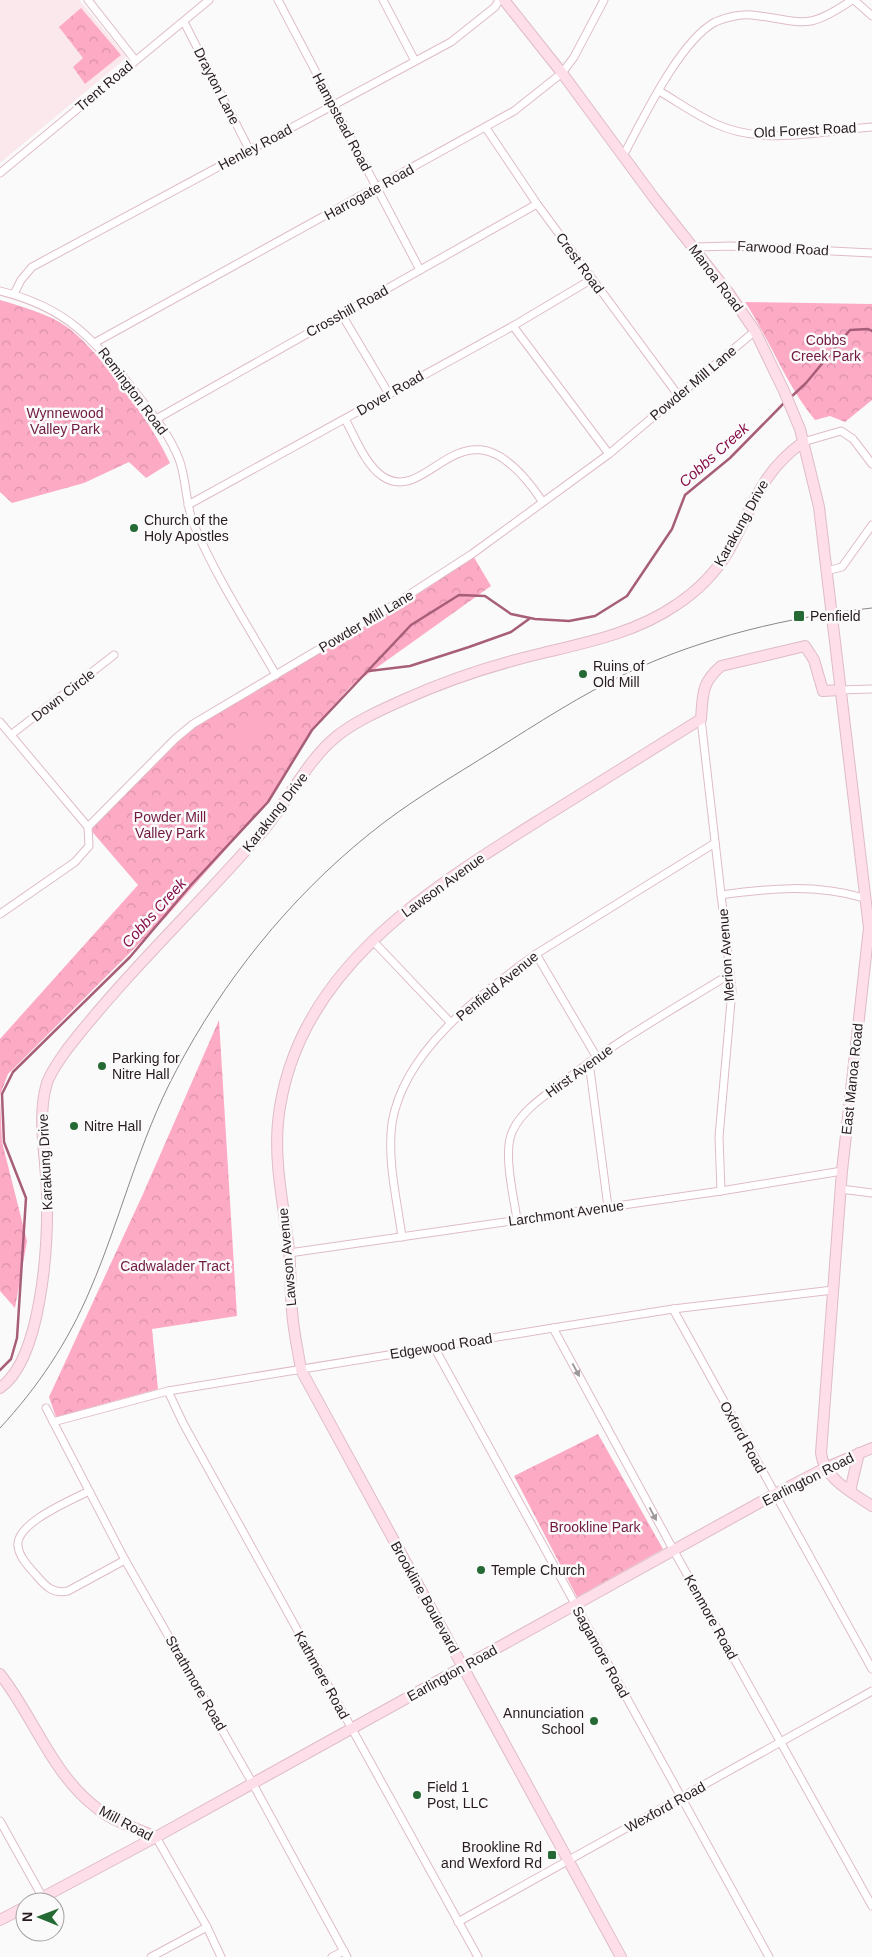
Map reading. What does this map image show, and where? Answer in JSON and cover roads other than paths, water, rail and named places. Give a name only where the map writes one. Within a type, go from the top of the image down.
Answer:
[{"type":"street","points":[[88,0],[135,60]]},
{"type":"street","name":"Trent Road","points":[[0,173],[209,0]]},
{"type":"street","name":"Hampstead Road","points":[[278,0],[420,270]]},
{"type":"street","points":[[383,0],[415,61]]},
{"type":"street","name":"Henley Road","points":[[14,294],[21,280],[32,267],[451,42],[495,6],[499,0]]},
{"type":"street","name":"Manoa Road","points":[[504,0],[562,73],[755,331],[791,406],[803,442],[819,507],[828,602]]},
{"type":"street","name":"Harrogate Road","points":[[96,342],[486,128],[530,100],[562,73],[574,57],[604,0]]},
{"type":"street","points":[[624,156],[659,91],[677,63],[701,33],[716,22],[737,16],[751,15],[798,23],[811,22],[853,0],[872,16]]},
{"type":"street","name":"Drayton Lane","points":[[184,22],[250,150]]},
{"type":"street","name":"Old Forest Road","points":[[659,91],[716,124],[746,133],[762,135],[788,134],[872,126]]},
{"type":"street","name":"Crest Road","points":[[486,128],[537,204],[678,395]]},
{"type":"street","name":"Crosshill Road","points":[[158,418],[537,204]]},
{"type":"street","name":"Farwood Road","points":[[694,248],[731,246],[872,253]]},
{"type":"street","name":"Dover Road","points":[[188,505],[513,326],[592,279]]},
{"type":"street","name":"Remington Road","points":[[0,291],[14,294],[47,307],[73,323],[96,342],[158,418],[180,462],[193,524],[276,675]]},
{"type":"street","points":[[342,315],[389,394]]},
{"type":"street","points":[[513,326],[609,454]]},
{"type":"street","name":"Powder Mill Lane","points":[[88,827],[175,739],[194,724],[390,607],[472,554],[542,501],[609,454],[755,331]]},
{"type":"street","points":[[345,419],[371,464],[387,479],[397,482],[412,480],[453,455],[466,451],[482,450],[497,454],[514,464],[542,501]]},
{"type":"street","points":[[803,442],[835,431],[845,433],[872,464]]},
{"type":"street","name":"Karakung Drive","points":[[0,1388],[17,1372],[26,1354],[36,1316],[46,1261],[47,1196],[42,1107],[48,1079],[67,1050],[136,967],[259,835],[317,758],[337,736],[403,700],[461,677],[613,635],[642,624],[676,605],[715,570],[727,554],[760,486],[790,452],[803,442]]},
{"type":"street","points":[[826,570],[842,567],[872,525]]},
{"type":"street","name":"East Manoa Road","points":[[825,1468],[821,1453],[832,1290],[842,1171],[870,929],[864,898],[828,602]]},
{"type":"street","points":[[701,719],[703,689],[710,675],[721,666],[804,646],[814,660],[823,691],[872,689]]},
{"type":"street","name":"Down Circle","points":[[12,734],[114,655]]},
{"type":"street","name":"Merion Avenue","points":[[701,719],[732,990],[720,1137],[721,1191]]},
{"type":"street","name":"Lawson Avenue","points":[[301,1370],[292,1313],[290,1253],[277,1157],[278,1121],[283,1093],[293,1061],[313,1014],[332,985],[373,941],[420,898],[472,862],[701,719]]},
{"type":"street","points":[[0,722],[88,827],[89,846],[75,862],[0,914]]},
{"type":"street","name":"Penfield Avenue","points":[[402,1237],[393,1176],[392,1123],[408,1079],[421,1058],[470,1005],[536,954],[715,843]]},
{"type":"street","points":[[722,895],[768,888],[809,888],[839,891],[864,898]]},
{"type":"street","points":[[373,941],[451,1024]]},
{"type":"street","points":[[536,954],[596,1056]]},
{"type":"street","name":"Hirst Avenue","points":[[517,1220],[508,1146],[512,1130],[540,1100],[596,1056],[730,974]]},
{"type":"street","points":[[589,1062],[608,1207]]},
{"type":"street","name":"Larchmont Avenue","points":[[290,1253],[721,1191],[842,1171]]},
{"type":"street","points":[[841,1189],[872,1192]]},
{"type":"street","name":"Edgewood Road","points":[[53,1422],[168,1391],[553,1328],[673,1310],[832,1290]]},
{"type":"street","name":"Oxford Road","points":[[673,1310],[872,1668]]},
{"type":"street","name":"Kenmore Road","points":[[553,1328],[674,1551],[872,1906]]},
{"type":"street","name":"Sagamore Road","points":[[434,1348],[768,1957]]},
{"type":"street","name":"Brookline Boulevard","points":[[301,1370],[621,1957]]},
{"type":"street","name":"Kathmere Road","points":[[168,1391],[188,1432],[478,1957]]},
{"type":"street","name":"Strathmore Road","points":[[46,1408],[125,1560],[253,1784],[345,1954]]},
{"type":"street","name":"Earlington Road","points":[[53,1892],[253,1784],[775,1494],[825,1468],[872,1448]]},
{"type":"street","points":[[850,1491],[859,1453]]},
{"type":"street","points":[[825,1468],[850,1491],[872,1506]]},
{"type":"street","points":[[89,1490],[32,1522],[20,1535],[18,1545],[23,1559],[48,1588],[58,1593],[68,1591],[125,1560]]},
{"type":"street","name":"Mill Road","points":[[1,1675],[60,1769],[78,1792],[99,1810],[156,1837],[207,1927],[221,1957]]},
{"type":"street","name":"Wexford Road","points":[[458,1922],[872,1691]]},
{"type":"street","points":[[0,1821],[34,1892]]},
{"type":"street","points":[[0,1920],[15,1912]]},
{"type":"street","points":[[151,1957],[207,1927]]},
{"type":"street","points":[[332,1957],[345,1954]]},
{"type":"waterway","name":"Cobbs Creek","points":[[790,398],[806,383],[850,330],[868,329],[872,331]]},
{"type":"waterway","name":"Cobbs Creek","points":[[0,1370],[11,1359],[17,1338],[26,1198],[4,1142],[2,1094],[13,1072],[130,957],[190,886],[268,802],[312,730],[411,625],[459,595],[485,596],[511,614],[535,619],[569,621],[595,616],[627,596],[672,529],[685,495],[730,458],[786,401]]},
{"type":"waterway","name":"Cobbs Creek","points":[[369,671],[410,666],[469,647],[511,632],[529,619]]},
{"type":"tram line","points":[[0,1428],[39,1380],[72,1328],[101,1263],[151,1124],[176,1071],[215,1005],[237,974],[260,943],[311,886],[368,835],[398,812],[560,710],[627,673],[686,649],[747,630],[809,617],[872,608]]},
{"type":"place","name":"Church of the Holy Apostles","points":[[134,528]]},
{"type":"place","name":"Penfield","points":[[799,616]]},
{"type":"place","name":"Ruins of Old Mill","points":[[583,674]]},
{"type":"place","name":"Parking for Nitre Hall","points":[[102,1066]]},
{"type":"place","name":"Nitre Hall","points":[[74,1126]]},
{"type":"place","name":"Temple Church","points":[[481,1570]]},
{"type":"place","name":"Annunciation School","points":[[594,1721]]},
{"type":"place","name":"Field 1 Post, LLC","points":[[417,1795]]},
{"type":"place","name":"Brookline Rd and Wexford Rd","points":[[552,1855]]},
{"type":"park label","name":"Cobbs Creek Park","points":[[826,348]]},
{"type":"park label","name":"Wynnewood Valley Park","points":[[65,422]]},
{"type":"park label","name":"Powder Mill Valley Park","points":[[170,826]]},
{"type":"park label","name":"Cadwalader Tract","points":[[175,1266]]},
{"type":"park label","name":"Brookline Park","points":[[595,1527]]}]
